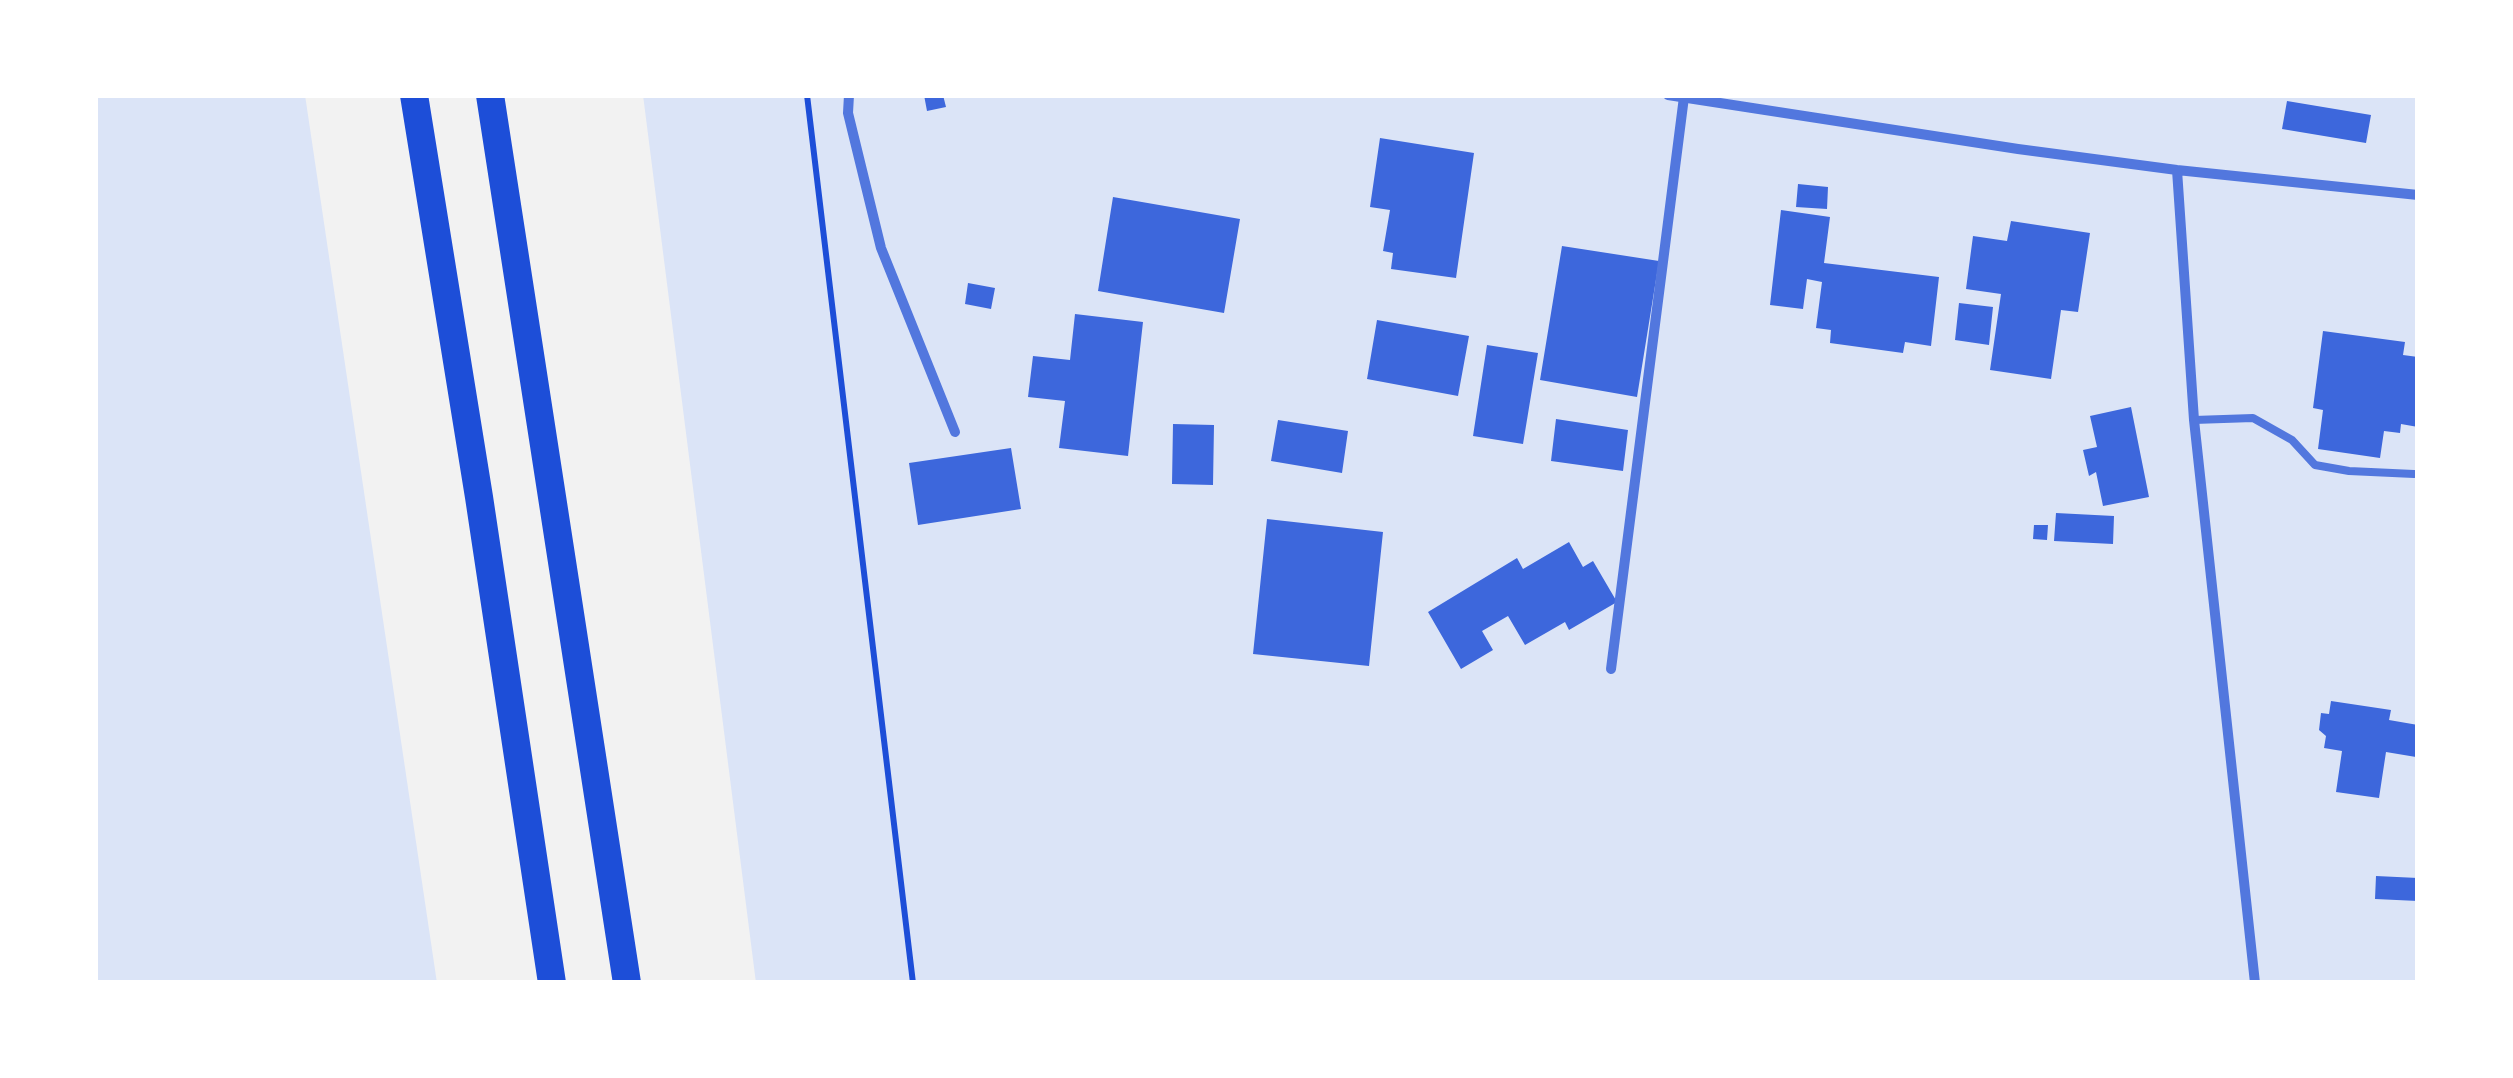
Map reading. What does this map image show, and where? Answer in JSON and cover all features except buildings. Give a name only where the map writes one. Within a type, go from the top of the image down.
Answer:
[{"type":"highway","points":[[414,95],[552,983]]},
{"type":"highway","points":[[490,95],[627,983]]},
{"type":"street","points":[[849,95],[848,112],[881,248],[955,432]]},
{"type":"street","points":[[1668,95],[2018,149],[2418,196]]},
{"type":"street","points":[[1611,669],[1684,97]]},
{"type":"street","points":[[2177,170],[2194,420],[2256,983]]},
{"type":"lane","points":[[2194,420],[2253,418],[2292,440],[2315,465],[2414,474]]},
{"type":"path","points":[[807,95],[914,983]]},
{"type":"shaded area","points":[[95,95],[305,95],[437,983],[95,983]]},
{"type":"shaded area","points":[[643,95],[2418,95],[2418,983],[756,983]]}]
